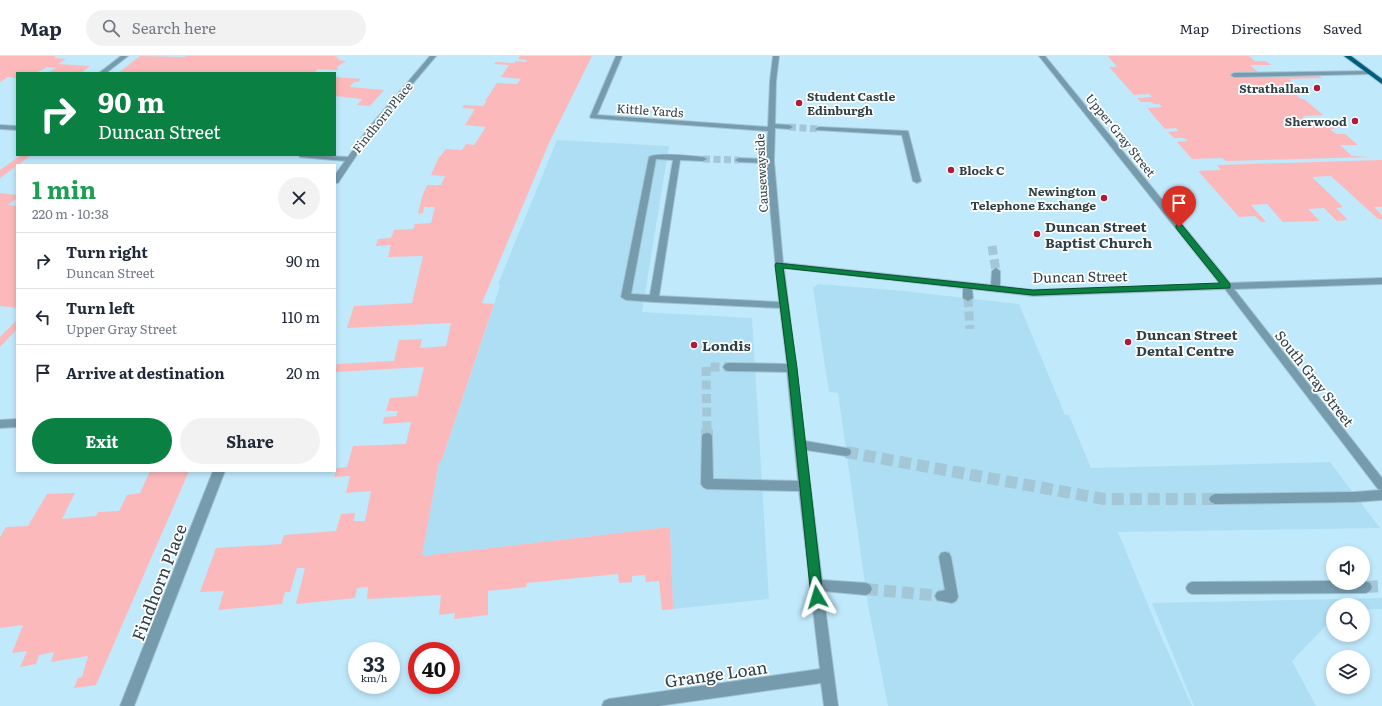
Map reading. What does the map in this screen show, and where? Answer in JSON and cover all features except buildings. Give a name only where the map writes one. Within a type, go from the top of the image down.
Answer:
[{"type":"main road","points":[[1347,56],[1382,82]]},
{"type":"street","points":[[103,72],[125,56]]},
{"type":"street","name":"Findhorn Place","points":[[336,179],[349,159],[376,123],[433,56]]},
{"type":"street","name":"Kittle Yards","points":[[619,56],[593,117],[771,127]]},
{"type":"street","name":"Causewayside","points":[[776,56],[773,81],[770,161],[779,265],[792,368],[815,585],[831,706]]},
{"type":"street","name":"Upper Gray Street","points":[[1042,56],[1227,286]]},
{"type":"street","points":[[1234,75],[1370,73]]},
{"type":"street","points":[[0,127],[16,128]]},
{"type":"street","points":[[771,127],[789,127]]},
{"type":"street","points":[[819,129],[905,133],[917,181]]},
{"type":"street","points":[[314,156],[349,159]]},
{"type":"street","points":[[703,158],[653,157],[626,297],[784,305]]},
{"type":"street","points":[[654,299],[677,158]]},
{"type":"street","points":[[739,160],[770,161]]},
{"type":"street","name":"Duncan Street","points":[[779,265],[1033,293],[1382,281]]},
{"type":"street","points":[[995,288],[996,271]]},
{"type":"street","points":[[967,285],[968,298]]},
{"type":"street","name":"South Gray Street","points":[[1227,286],[1382,486]]},
{"type":"street","points":[[728,367],[792,368]]},
{"type":"street","points":[[0,424],[16,423]]},
{"type":"street","points":[[706,437],[706,484],[804,486]]},
{"type":"street","points":[[800,445],[846,452]]},
{"type":"street","name":"Findhorn Place","points":[[127,706],[220,472]]},
{"type":"street","points":[[1215,499],[1355,497],[1382,495]]},
{"type":"street","points":[[941,596],[952,597],[945,557]]},
{"type":"street","points":[[815,585],[866,589]]},
{"type":"street","points":[[1192,588],[1326,587]]},
{"type":"street","name":"Grange Loan","points":[[609,706],[828,675]]},
{"type":"shaded area","points":[[0,56],[56,56],[54,58],[66,59],[58,64],[90,66],[82,72],[49,72],[56,68],[47,67],[38,72],[16,72],[16,78],[8,77],[0,82],[0,74],[2,73],[0,73]]},
{"type":"shaded area","points":[[140,56],[338,56],[334,57],[339,58],[338,60],[346,61],[337,67],[337,70],[318,69],[315,72],[119,72]]},
{"type":"shaded area","points":[[520,56],[592,56],[549,143],[482,303],[494,304],[441,462],[439,462],[422,556],[670,527],[673,609],[662,610],[659,581],[646,582],[645,575],[632,576],[632,582],[619,583],[618,574],[527,583],[526,587],[488,591],[488,615],[454,619],[455,613],[439,615],[441,595],[367,599],[368,587],[357,588],[355,598],[296,604],[305,568],[297,568],[290,592],[285,592],[282,604],[218,610],[224,591],[200,592],[216,548],[281,544],[284,535],[336,531],[341,514],[355,513],[354,521],[365,521],[371,491],[346,493],[350,476],[334,477],[337,468],[347,467],[353,446],[406,444],[411,422],[383,424],[384,417],[396,416],[398,411],[386,411],[390,398],[417,396],[424,367],[336,372],[337,364],[394,361],[399,340],[422,339],[420,348],[446,346],[451,323],[347,328],[354,306],[412,303],[423,256],[388,257],[391,245],[376,246],[378,239],[391,238],[394,230],[413,229],[415,224],[431,223],[435,207],[424,207],[423,213],[418,214],[422,197],[427,185],[441,185],[445,176],[431,175],[438,159],[446,149],[462,150],[466,144],[474,145],[486,127],[465,125],[475,109],[462,108],[464,105],[483,106],[497,83],[517,84],[521,79],[501,77],[509,65],[494,64],[496,62],[526,62],[527,60],[518,59]]},
{"type":"shaded area","points":[[1108,56],[1249,56],[1255,61],[1266,61],[1271,65],[1250,65],[1259,73],[1317,74],[1322,78],[1289,79],[1295,85],[1291,85],[1295,89],[1291,90],[1323,115],[1303,116],[1314,125],[1335,125],[1339,128],[1330,129],[1336,134],[1345,134],[1358,145],[1340,145],[1352,156],[1372,157],[1226,161],[1222,158],[1192,159],[1177,142],[1188,141],[1184,138],[1174,138],[1168,132],[1178,131],[1176,128],[1165,129],[1147,108],[1162,107],[1159,104],[1154,104],[1151,102],[1141,102],[1137,98],[1152,97],[1149,94],[1134,95],[1109,67],[1117,67]]},
{"type":"shaded area","points":[[336,77],[361,79],[358,82],[354,82],[350,87],[384,90],[370,106],[357,105],[362,99],[336,96]]},
{"type":"shaded area","points":[[557,140],[669,146],[642,312],[752,318],[769,599],[673,609],[670,527],[422,556],[439,462],[441,462],[489,320],[500,285],[498,284]]},
{"type":"shaded area","points":[[20,156],[30,156],[19,164],[16,164],[16,166],[0,178],[0,170]]},
{"type":"shaded area","points":[[1382,160],[1382,207],[1374,207],[1382,215],[1382,219],[1378,219],[1331,176],[1312,177],[1343,207],[1336,208],[1348,220],[1337,221],[1324,208],[1308,209],[1320,221],[1283,222],[1267,204],[1251,205],[1266,222],[1261,222],[1255,216],[1239,217],[1198,171],[1221,170],[1217,165]]},
{"type":"shaded area","points":[[0,193],[16,195],[16,199],[8,205],[16,206],[16,308],[0,306]]},
{"type":"shaded area","points":[[818,284],[904,291],[1019,304],[1065,415],[1069,415],[1091,468],[1330,462],[1380,528],[1118,532],[1157,627],[1192,706],[888,706],[868,605],[838,393],[829,392],[813,288]]},
{"type":"shaded area","points":[[16,321],[16,330],[0,347],[0,337]]},
{"type":"shaded area","points":[[150,472],[189,472],[96,685],[74,688],[78,678],[82,677],[88,656],[51,662],[54,652],[39,655],[36,664],[20,667],[27,651],[12,653],[23,625],[0,628],[0,537],[6,527],[28,526],[47,494],[75,493],[62,519],[96,516],[98,512],[119,511],[127,495],[140,493]]},
{"type":"shaded area","points":[[1370,598],[1382,598],[1382,609],[1370,609]]},
{"type":"shaded area","points":[[1326,599],[1326,625],[1292,661],[1316,706],[1194,706],[1152,603]]},
{"type":"tunnel","points":[[789,127],[819,129]]},
{"type":"tunnel","points":[[703,159],[739,160]]},
{"type":"tunnel","points":[[992,246],[996,271]]},
{"type":"tunnel","points":[[968,298],[970,329]]},
{"type":"tunnel","points":[[707,430],[706,367],[728,367]]},
{"type":"tunnel","points":[[707,430],[707,437]]},
{"type":"tunnel","points":[[846,452],[1104,499],[1215,499]]},
{"type":"tunnel","points":[[1370,587],[1382,586]]},
{"type":"tunnel","points":[[866,589],[941,596]]},
{"type":"place","name":"Strathallan","points":[[1317,88]]},
{"type":"place","name":"Student Castle Edinburgh","points":[[799,103]]},
{"type":"place","name":"Sherwood","points":[[1355,121]]},
{"type":"place","name":"Block C","points":[[951,170]]},
{"type":"place","name":"Newington Telephone Exchange","points":[[1104,198]]},
{"type":"place","name":"Duncan Street Baptist Church","points":[[1037,234]]},
{"type":"place","name":"Duncan Street Dental Centre","points":[[1128,342]]},
{"type":"place","name":"Londis","points":[[694,345]]},
{"type":"route","points":[[817,597],[792,368],[779,265],[1033,293],[1227,286],[1179,227]]}]
